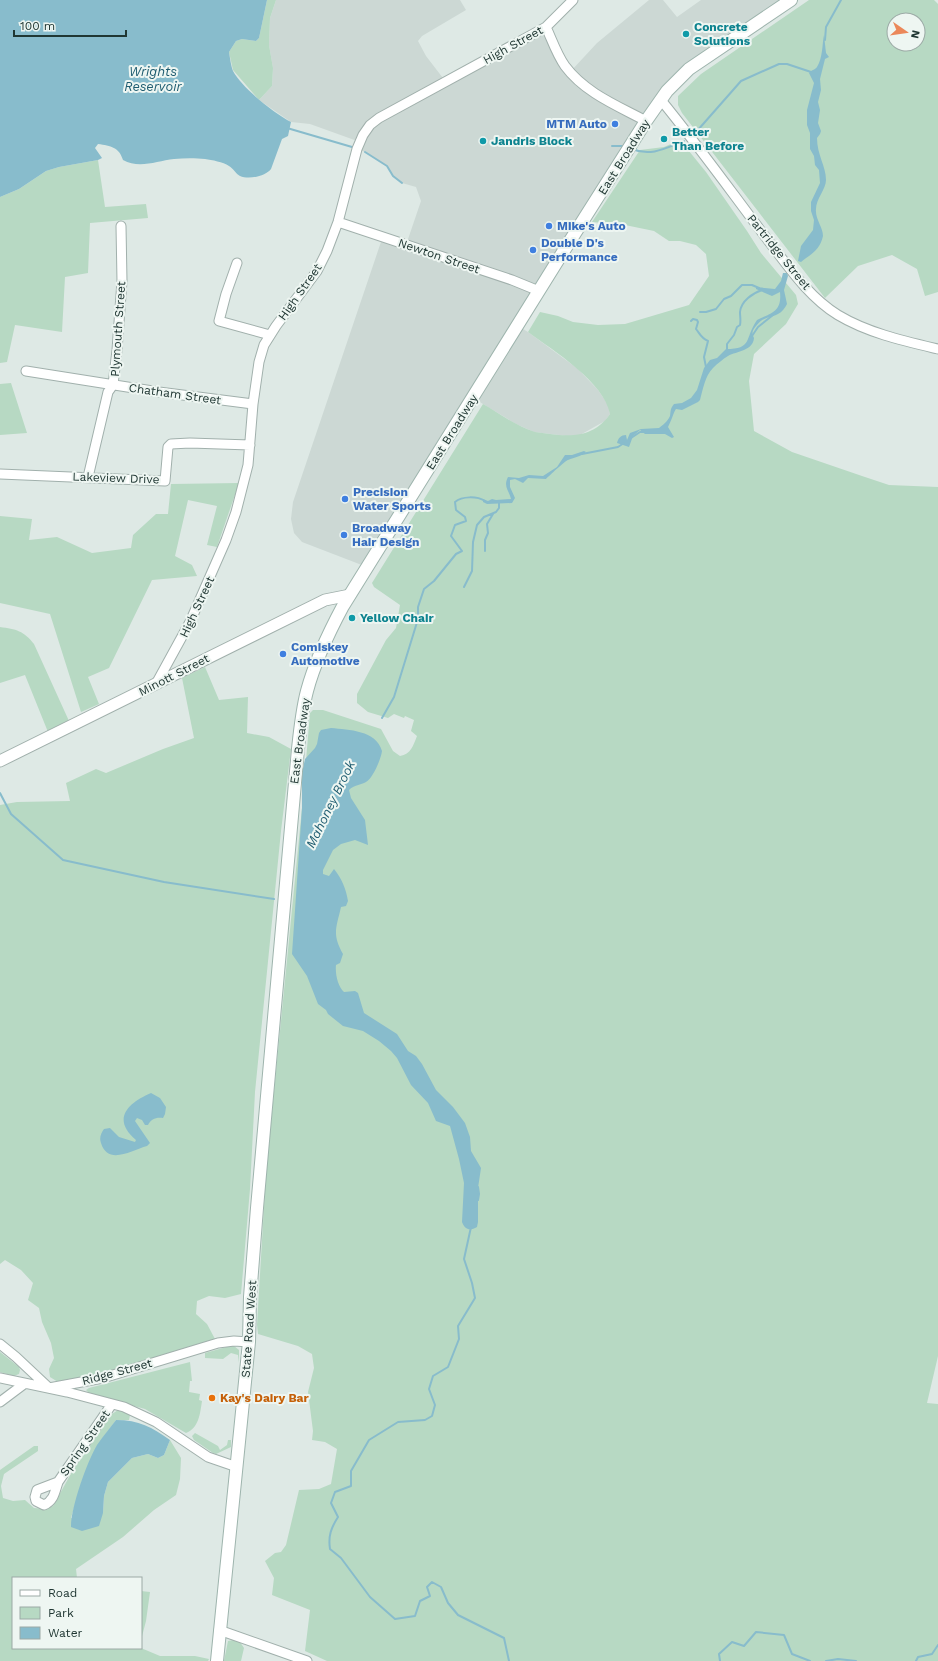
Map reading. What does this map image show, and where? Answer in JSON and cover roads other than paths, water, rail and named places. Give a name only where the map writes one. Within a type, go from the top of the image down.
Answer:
[{"type":"main road","name":"East Broadway","points":[[268,1092],[280,937],[302,716],[307,692],[315,666],[328,636],[350,595],[539,291],[646,121],[667,91],[689,69],[791,0]]},
{"type":"main road","name":"State Road West","points":[[217,1661],[249,1342],[250,1297],[268,1092]]},
{"type":"street","name":"High Street","points":[[156,684],[190,622],[226,540],[242,490],[250,445],[253,404],[264,345],[317,270],[327,251],[338,222],[357,149],[363,135],[370,125],[379,118],[546,27],[573,0]]},
{"type":"street","points":[[546,27],[565,66],[587,88],[604,99],[646,121]]},
{"type":"street","name":"Partridge Street","points":[[661,100],[789,267],[817,299],[837,315],[859,326],[938,349]]},
{"type":"street","name":"Newton Street","points":[[338,222],[512,280],[539,291]]},
{"type":"street","name":"Plymouth Street","points":[[88,477],[108,392],[113,385],[122,281],[121,226]]},
{"type":"street","points":[[236,263],[226,294],[220,321],[270,335]]},
{"type":"street","name":"Chatham Street","points":[[26,371],[113,385],[253,404]]},
{"type":"street","name":"Lakeview Drive","points":[[0,474],[88,477],[165,482],[168,447],[171,444],[190,443],[250,445]]},
{"type":"street","name":"Minott Street","points":[[0,760],[325,600],[350,595]]},
{"type":"street","name":"Ridge Street","points":[[49,1388],[103,1378],[218,1343],[234,1341],[249,1342]]},
{"type":"street","points":[[0,1344],[49,1388]]},
{"type":"street","points":[[0,1378],[49,1388],[132,1410],[156,1422],[208,1457],[237,1467]]},
{"type":"street","points":[[0,1402],[24,1384]]},
{"type":"street","name":"Spring Street","points":[[58,1482],[112,1404]]},
{"type":"street","points":[[220,1630],[307,1661]]},
{"type":"water","name":"Wrights Reservoir","points":[[0,0],[267,0],[259,38],[256,41],[242,39],[236,41],[229,52],[233,71],[243,85],[276,113],[291,122],[288,136],[282,139],[271,169],[265,174],[248,178],[240,176],[224,163],[205,159],[178,159],[148,164],[135,164],[123,160],[119,152],[114,148],[98,144],[95,148],[102,158],[46,171],[19,189],[0,197]]},
{"type":"water","points":[[824,35],[826,53],[829,57],[825,59],[820,79],[821,90],[818,102],[820,110],[818,123],[821,131],[817,138],[817,144],[825,170],[826,183],[816,205],[816,213],[823,236],[820,245],[812,254],[801,262],[798,261],[801,246],[813,230],[814,220],[811,211],[811,202],[820,183],[819,170],[815,165],[814,156],[810,149],[810,133],[807,125],[807,110],[814,83],[809,73],[816,68],[819,63]]},
{"type":"water","points":[[783,273],[787,273],[788,276],[784,290],[787,304],[782,311],[775,316],[764,319],[755,327],[753,331],[754,338],[751,346],[728,356],[710,371],[698,402],[682,410],[676,409],[668,427],[674,437],[672,438],[665,434],[645,434],[640,430],[633,436],[629,447],[617,443],[621,436],[626,435],[627,440],[630,433],[641,429],[661,427],[669,418],[671,408],[674,404],[682,403],[691,398],[697,390],[704,368],[710,360],[717,358],[726,349],[735,349],[747,342],[757,320],[774,311],[779,304],[780,299],[780,292],[772,296],[756,289],[756,287],[775,289],[781,281]]},
{"type":"water","points":[[584,451],[586,452],[582,455],[566,461],[546,479],[528,478],[523,483],[515,479],[510,480],[510,487],[515,498],[512,503],[487,504],[483,502],[483,499],[488,501],[492,499],[511,499],[506,486],[508,477],[519,478],[529,475],[543,476],[557,467],[565,455],[572,455]]},
{"type":"water","points":[[331,728],[361,732],[368,735],[379,744],[382,751],[376,768],[369,780],[349,790],[351,798],[365,820],[368,845],[355,840],[341,844],[333,850],[323,870],[323,874],[329,876],[334,869],[343,884],[348,901],[346,906],[341,907],[336,931],[337,941],[343,954],[340,963],[336,965],[337,980],[344,992],[355,991],[358,993],[364,1013],[397,1034],[408,1051],[416,1056],[422,1064],[436,1090],[453,1107],[465,1123],[470,1137],[471,1151],[481,1168],[478,1188],[478,1222],[477,1227],[472,1229],[466,1228],[462,1222],[464,1183],[450,1126],[436,1121],[428,1103],[411,1085],[397,1058],[391,1051],[363,1031],[343,1026],[318,1004],[307,976],[292,954],[302,808],[302,773],[305,759],[315,748],[319,733],[321,730]]},
{"type":"water","points":[[151,1093],[160,1098],[166,1107],[163,1118],[154,1119],[148,1125],[145,1125],[142,1120],[137,1118],[135,1121],[150,1143],[147,1146],[121,1155],[109,1154],[104,1150],[100,1141],[104,1129],[110,1128],[119,1137],[135,1142],[136,1140],[125,1125],[124,1119],[126,1112],[135,1102]]},
{"type":"water","points":[[116,1420],[132,1421],[145,1425],[170,1440],[164,1455],[158,1458],[148,1454],[132,1458],[108,1482],[104,1496],[103,1513],[99,1526],[82,1531],[71,1527],[74,1508],[84,1473],[97,1445]]},
{"type":"waterway","name":"Mahoney Brook","points":[[825,40],[826,27],[841,0]]},
{"type":"waterway","points":[[697,131],[741,81],[779,64],[787,64],[811,72]]},
{"type":"waterway","points":[[287,128],[352,147]]},
{"type":"waterway","points":[[632,149],[652,152],[665,149],[684,141]]},
{"type":"waterway","points":[[612,146],[624,146]]},
{"type":"waterway","points":[[365,152],[387,166],[393,176],[402,183]]},
{"type":"waterway","points":[[700,312],[716,309],[724,299],[731,296],[742,285],[752,285],[759,288]]},
{"type":"waterway","points":[[727,350],[727,344],[734,335],[737,327],[740,325],[740,312],[743,304],[751,295],[762,290]]},
{"type":"waterway","name":"Mahoney Brook","points":[[752,336],[758,327],[773,315]]},
{"type":"waterway","points":[[691,321],[693,319],[697,320],[698,322],[696,329],[702,337],[708,341],[704,357],[706,367]]},
{"type":"waterway","name":"Mahoney Brook","points":[[631,438],[640,432],[644,432]]},
{"type":"waterway","name":"Mahoney Brook","points":[[582,454],[618,447],[624,443]]},
{"type":"waterway","name":"Mahoney Brook","points":[[382,718],[394,697],[418,619],[418,607],[424,589],[434,581],[456,554],[462,551],[451,536],[455,525],[466,521],[465,517],[456,510],[455,502],[470,497],[485,501]]},
{"type":"waterway","points":[[464,587],[472,571],[473,542],[477,525],[484,517],[496,512],[499,508],[499,502]]},
{"type":"waterway","points":[[485,551],[485,540],[488,533],[487,524],[493,514]]},
{"type":"waterway","points":[[0,793],[11,814],[63,860],[164,882],[274,899]]},
{"type":"waterway","name":"Mahoney Brook","points":[[478,1187],[478,1200]]},
{"type":"waterway","name":"Mahoney Brook","points":[[471,1227],[464,1259],[475,1298],[458,1326],[459,1339],[448,1367],[433,1376],[429,1389],[435,1405],[432,1416],[425,1420],[398,1422],[369,1440],[351,1471],[351,1486],[335,1492],[331,1503],[338,1517],[331,1532],[329,1544],[330,1549],[341,1558],[370,1597],[395,1619],[415,1616],[420,1601],[430,1596],[427,1587],[432,1582],[441,1587],[448,1603],[458,1615],[504,1638],[509,1661]]},
{"type":"waterway","name":"Mahoney Brook","points":[[720,1661],[719,1654],[732,1642],[744,1646],[756,1632],[784,1635],[792,1654],[810,1661]]},
{"type":"waterway","name":"Mahoney Brook","points":[[916,1661],[918,1657],[932,1654],[938,1645]]},
{"type":"waterway","name":"Mahoney Brook","points":[[826,1661],[838,1659],[856,1661]]},
{"type":"place","name":"Concrete Solutions","points":[[686,34]]},
{"type":"place","name":"MTM Auto","points":[[615,124]]},
{"type":"place","name":"Better Than Before","points":[[664,139]]},
{"type":"place","name":"Jandris Block","points":[[483,141]]},
{"type":"place","name":"Mike's Auto","points":[[549,226]]},
{"type":"place","name":"Double D's Performance","points":[[533,250]]},
{"type":"place","name":"Precision Water Sports","points":[[345,499]]},
{"type":"place","name":"Broadway Hair Design","points":[[344,535]]},
{"type":"place","name":"Yellow Chair","points":[[352,618]]},
{"type":"place","name":"Comiskey Automotive","points":[[283,654]]},
{"type":"place","name":"Kay's Dairy Bar","points":[[212,1398]]}]
